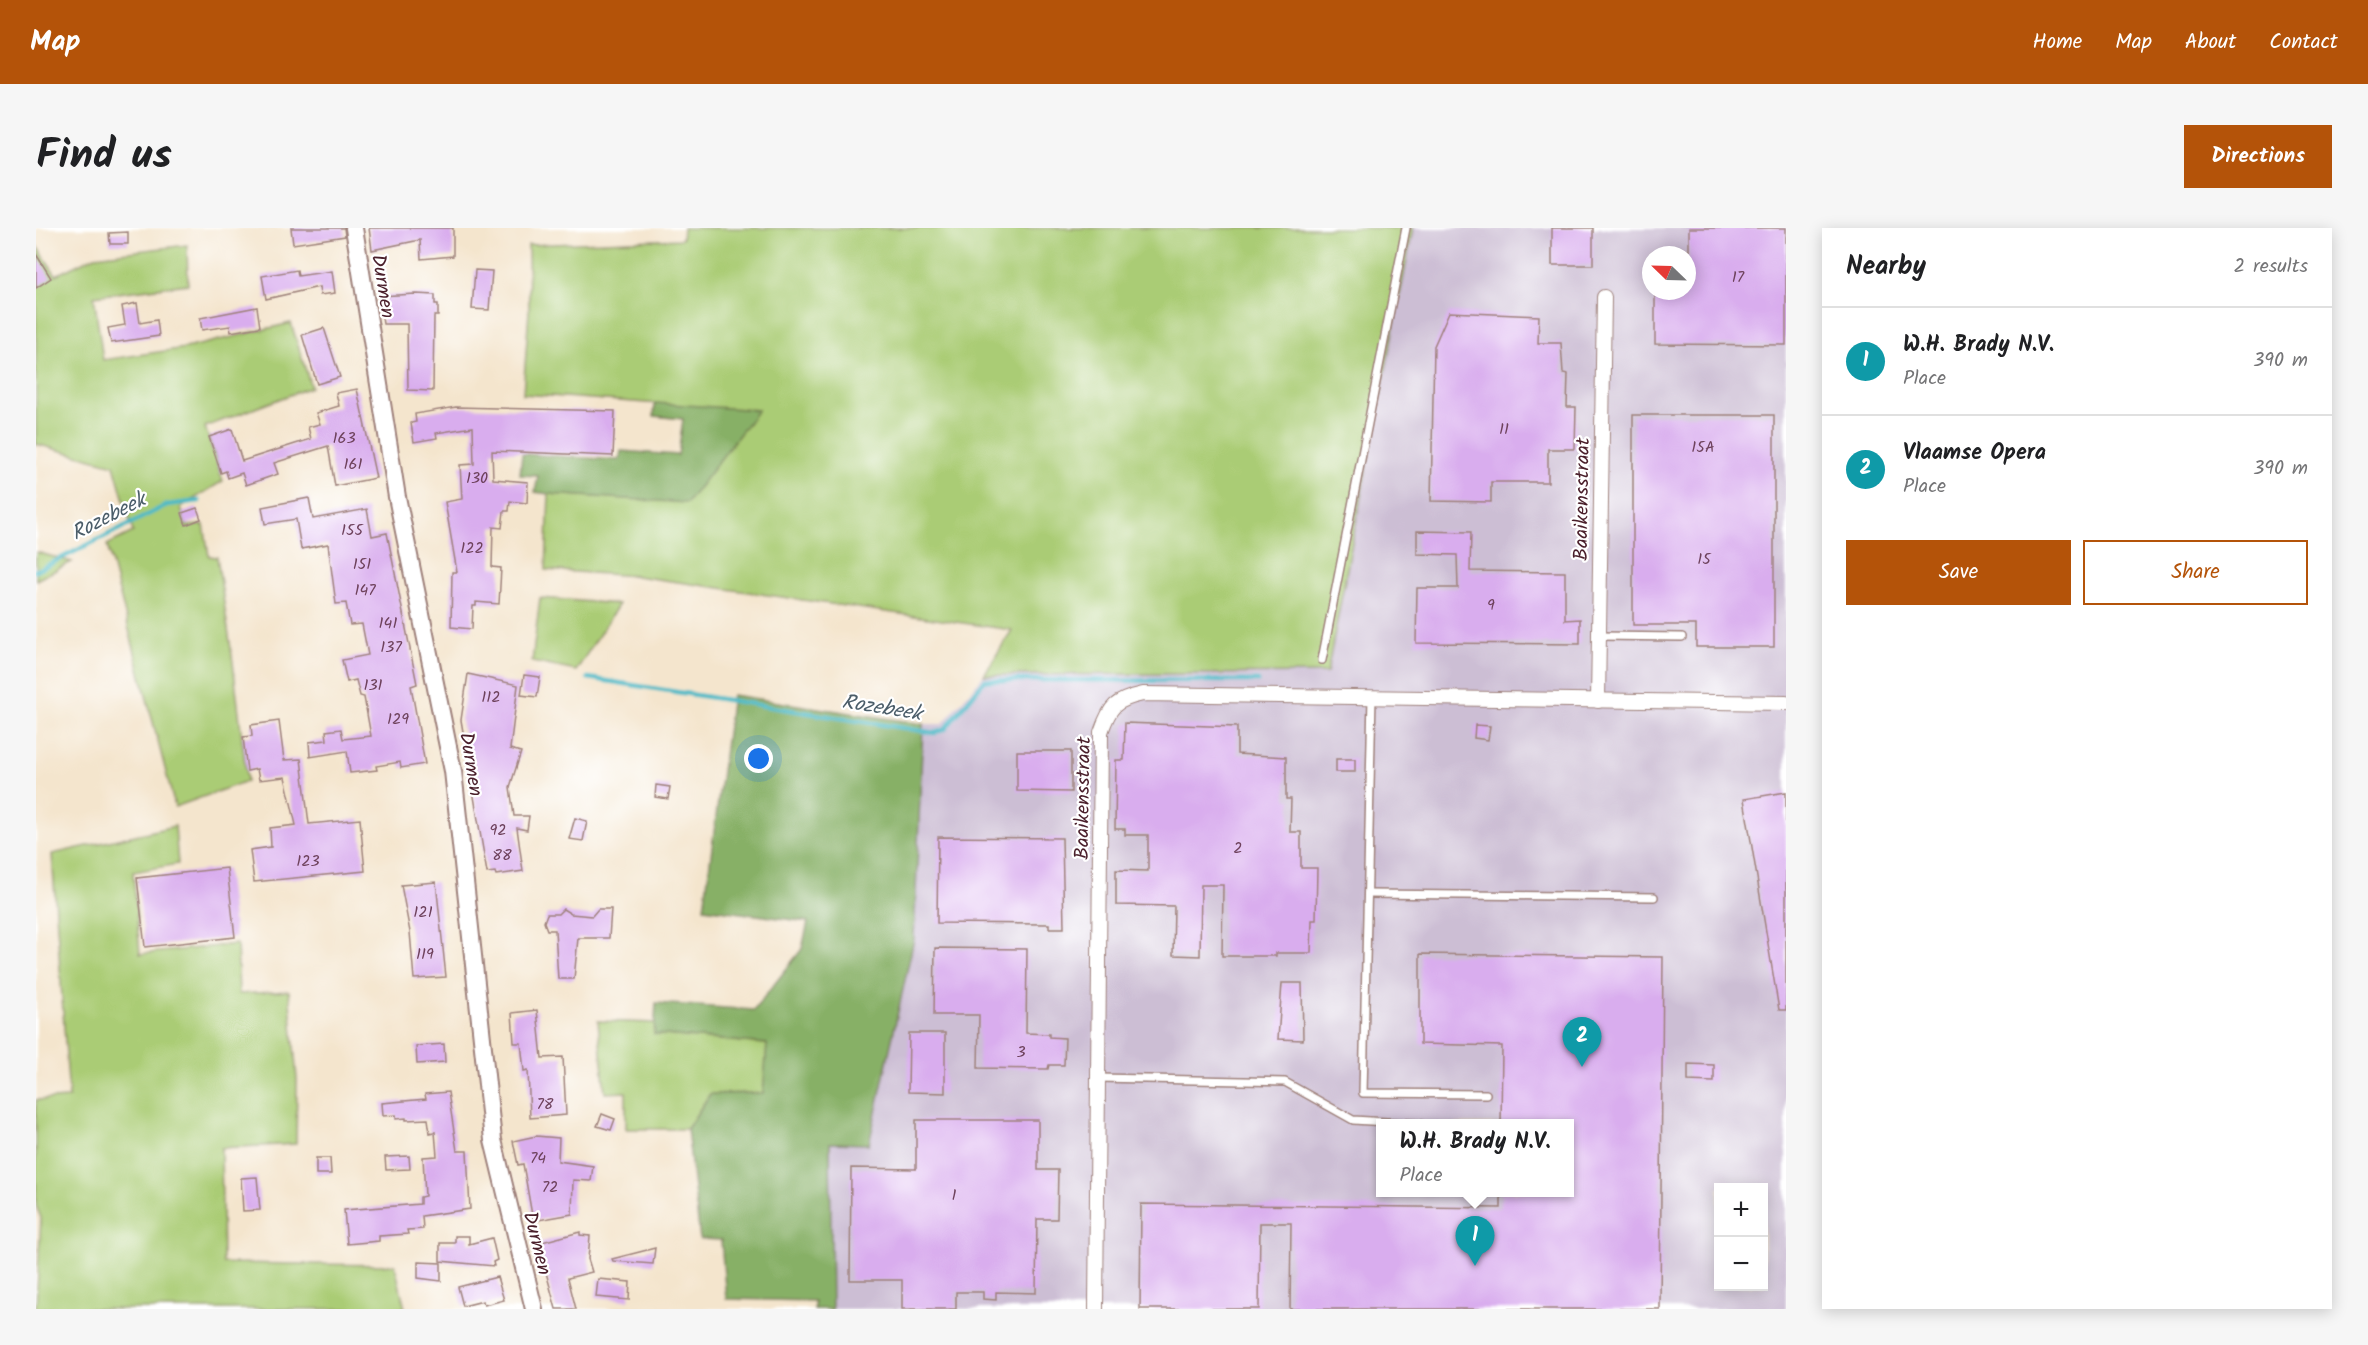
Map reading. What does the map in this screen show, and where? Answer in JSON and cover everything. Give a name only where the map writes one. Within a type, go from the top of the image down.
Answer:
[{"type":"street","name":"Durmen","points":[[354,228],[397,497],[453,771],[493,1140],[534,1309]]},
{"type":"street","name":"Baaikensstraat","points":[[1598,701],[1604,297]]},
{"type":"street","name":"Baaikensstraat","points":[[1096,1309],[1101,732],[1107,713],[1121,698],[1143,694],[1786,703]]},
{"type":"lane","points":[[1322,660],[1406,228]]},
{"type":"lane","points":[[1599,636],[1682,637]]},
{"type":"lane","points":[[1372,697],[1363,1093],[1486,1094]]},
{"type":"lane","points":[[1368,894],[1654,897]]},
{"type":"lane","points":[[1098,1078],[1285,1082],[1353,1120],[1376,1121]]},
{"type":"shaded area","points":[[1413,228],[1786,228],[1786,1309],[832,1309],[830,1143],[869,1143],[914,939],[923,724],[942,724],[984,675],[1327,673]]},
{"type":"green space","points":[[683,228],[1413,228],[1327,673],[984,675],[1012,630],[636,576],[546,570],[549,494],[687,502],[757,411],[523,394],[529,311],[528,245],[682,239]]},
{"type":"green space","points":[[36,245],[56,275],[95,256],[187,245],[188,284],[94,296],[103,360],[186,348],[291,323],[311,387],[205,427],[223,481],[181,507],[186,526],[204,525],[209,556],[217,557],[233,662],[247,781],[175,807],[107,545],[133,532],[114,465],[36,444]]},
{"type":"green space","points":[[655,403],[758,410],[687,503],[535,492],[538,476],[520,475],[522,454],[619,460],[621,451],[678,455],[683,419],[654,416]]},
{"type":"green space","points":[[36,552],[72,562],[36,580]]},
{"type":"green space","points":[[540,598],[619,604],[576,671],[532,662]]},
{"type":"green space","points":[[732,695],[923,724],[914,939],[869,1144],[830,1143],[832,1309],[814,1309],[814,1301],[726,1299],[721,1240],[700,1239],[687,1129],[710,1094],[763,1093],[767,1044],[654,1034],[656,1003],[754,1010],[802,949],[808,922],[704,908]]},
{"type":"green space","points":[[175,826],[178,864],[133,872],[140,954],[237,944],[239,994],[289,991],[297,1079],[296,1144],[221,1148],[223,1263],[395,1265],[405,1309],[36,1309],[41,1218],[36,1205],[36,1100],[69,1098],[52,854]]},
{"type":"green space","points":[[598,1021],[655,1023],[654,1034],[767,1044],[764,1093],[710,1094],[687,1129],[626,1129],[626,1092],[605,1093]]},
{"type":"building","points":[[291,228],[344,228],[345,236],[293,244]]},
{"type":"building","points":[[369,228],[453,228],[453,256],[421,259],[420,240],[372,250]]},
{"type":"building","points":[[1552,228],[1593,228],[1593,265],[1552,265]]},
{"type":"building","points":[[1689,228],[1786,228],[1786,345],[1655,344],[1655,300],[1696,300],[1696,246],[1689,246]]},
{"type":"building","points":[[128,232],[128,244],[110,244],[109,233]]},
{"type":"building","points":[[36,254],[51,278],[36,288]]},
{"type":"building","points":[[297,270],[298,276],[332,271],[335,293],[320,295],[319,287],[266,299],[262,276]]},
{"type":"building","points":[[475,270],[492,271],[489,310],[472,309]]},
{"type":"building","points":[[435,295],[435,304],[438,304],[438,316],[434,316],[433,391],[408,390],[407,324],[383,324],[379,296]]},
{"type":"building","points":[[137,303],[140,323],[157,320],[159,336],[111,343],[108,328],[125,325],[122,306]]},
{"type":"building","points":[[257,307],[260,327],[231,332],[230,326],[202,330],[200,318]]},
{"type":"building","points":[[1449,312],[1539,316],[1538,343],[1561,343],[1563,373],[1568,374],[1567,407],[1576,407],[1575,449],[1548,449],[1548,482],[1491,482],[1491,502],[1431,501],[1434,346]]},
{"type":"building","points":[[324,328],[340,377],[317,384],[302,335]]},
{"type":"building","points":[[357,389],[376,478],[335,486],[328,446],[274,463],[278,474],[246,485],[242,473],[228,478],[226,471],[221,473],[209,437],[232,429],[242,461],[311,439],[308,427],[320,424],[316,413],[339,406],[336,393]]},
{"type":"building","points":[[456,407],[615,411],[613,456],[492,451],[493,479],[528,482],[527,503],[510,501],[509,511],[504,511],[502,528],[493,527],[492,567],[501,568],[499,604],[476,602],[476,606],[473,606],[472,629],[451,627],[452,572],[457,572],[445,502],[462,499],[460,465],[474,464],[473,427],[436,433],[437,438],[414,442],[411,423],[416,422],[415,414]]},
{"type":"building","points":[[1633,415],[1774,415],[1774,647],[1696,647],[1696,625],[1633,625]]},
{"type":"building","points":[[309,498],[313,519],[367,509],[372,536],[387,533],[417,684],[411,686],[425,764],[401,768],[400,762],[376,766],[377,770],[350,773],[347,751],[310,757],[309,742],[327,740],[326,731],[341,729],[343,739],[371,736],[364,697],[360,696],[356,680],[347,682],[342,660],[368,655],[362,624],[350,625],[346,603],[336,604],[328,544],[301,549],[296,519],[265,524],[262,507]]},
{"type":"building","points":[[197,508],[201,519],[186,525],[182,513]]},
{"type":"building","points":[[1417,531],[1471,532],[1470,571],[1565,572],[1565,620],[1580,619],[1580,644],[1416,643],[1417,588],[1458,588],[1457,555],[1417,554]]},
{"type":"building","points":[[468,674],[518,685],[510,749],[521,752],[510,787],[514,816],[529,816],[527,830],[517,828],[523,871],[496,875],[495,872],[487,873],[461,720]]},
{"type":"building","points":[[524,675],[540,677],[537,697],[521,695]]},
{"type":"building","points":[[279,721],[284,760],[301,759],[309,824],[360,819],[365,871],[254,882],[250,850],[271,847],[270,828],[296,825],[285,777],[259,780],[257,769],[247,771],[243,737],[252,736],[251,725]]},
{"type":"building","points":[[1125,723],[1237,727],[1237,754],[1286,757],[1286,799],[1291,799],[1290,832],[1301,832],[1301,868],[1317,868],[1316,920],[1312,920],[1311,953],[1276,953],[1276,956],[1222,956],[1223,885],[1201,885],[1200,956],[1173,955],[1174,906],[1116,905],[1116,870],[1148,871],[1148,835],[1125,835],[1125,829],[1115,829],[1116,760],[1124,760]]},
{"type":"building","points":[[1475,725],[1490,726],[1488,740],[1474,738]]},
{"type":"building","points":[[1017,751],[1071,751],[1071,792],[1017,791]]},
{"type":"building","points":[[1336,759],[1355,759],[1355,772],[1336,772]]},
{"type":"building","points":[[656,785],[670,787],[668,799],[655,797]]},
{"type":"building","points":[[1786,792],[1786,1010],[1779,1010],[1744,799]]},
{"type":"building","points":[[575,818],[587,821],[583,841],[569,839]]},
{"type":"building","points":[[938,837],[1062,838],[1064,928],[1049,928],[1049,924],[937,923]]},
{"type":"building","points":[[227,868],[235,937],[145,947],[137,878]]},
{"type":"building","points":[[436,882],[446,977],[414,979],[410,932],[401,885]]},
{"type":"building","points":[[563,909],[571,914],[592,916],[598,909],[611,909],[609,938],[578,938],[574,979],[558,979],[555,930],[547,930],[544,922],[547,914],[558,914]]},
{"type":"building","points":[[935,948],[1027,949],[1026,1033],[1049,1034],[1049,1037],[1065,1038],[1064,1065],[1049,1065],[1048,1069],[978,1068],[979,1015],[934,1015]]},
{"type":"building","points":[[1420,954],[1663,957],[1660,1309],[1290,1309],[1291,1223],[1260,1223],[1259,1309],[1140,1309],[1141,1204],[1501,1208],[1501,1197],[1574,1197],[1574,1119],[1501,1119],[1502,1046],[1420,1044]]},
{"type":"building","points":[[1282,983],[1302,983],[1303,1040],[1278,1039]]},
{"type":"building","points":[[537,1010],[542,1058],[563,1057],[566,1115],[530,1118],[528,1070],[524,1071],[521,1043],[514,1043],[512,1013]]},
{"type":"building","points":[[909,1033],[945,1033],[945,1093],[908,1092]]},
{"type":"building","points":[[444,1044],[445,1062],[417,1064],[416,1046]]},
{"type":"building","points":[[1688,1064],[1714,1065],[1714,1082],[1688,1081]]},
{"type":"building","points":[[448,1092],[457,1151],[467,1151],[470,1209],[422,1216],[423,1229],[407,1230],[408,1234],[379,1236],[379,1241],[347,1244],[344,1210],[420,1204],[420,1197],[425,1196],[423,1157],[437,1156],[435,1132],[430,1133],[428,1119],[406,1120],[406,1118],[396,1119],[396,1115],[383,1116],[382,1103],[426,1099],[425,1094]]},
{"type":"building","points":[[602,1114],[615,1119],[611,1130],[597,1126]]},
{"type":"building","points":[[916,1120],[1038,1120],[1038,1170],[1058,1170],[1057,1219],[1037,1219],[1036,1293],[996,1292],[996,1300],[983,1299],[983,1292],[956,1292],[956,1309],[902,1309],[902,1280],[850,1280],[851,1168],[916,1169]]},
{"type":"building","points":[[536,1136],[559,1138],[558,1161],[593,1166],[591,1181],[573,1180],[572,1214],[533,1221],[523,1164],[518,1165],[513,1141]]},
{"type":"building","points":[[409,1156],[410,1169],[386,1170],[385,1157]]},
{"type":"building","points":[[316,1158],[330,1158],[331,1174],[316,1174]]},
{"type":"building","points":[[257,1177],[260,1210],[243,1211],[241,1178]]},
{"type":"building","points":[[580,1232],[580,1235],[590,1236],[588,1259],[592,1272],[568,1278],[576,1309],[556,1309],[538,1243]]},
{"type":"building","points":[[455,1236],[469,1236],[469,1244],[492,1238],[497,1260],[493,1262],[494,1266],[440,1261],[440,1243],[455,1243]]},
{"type":"building","points":[[655,1248],[653,1264],[613,1261],[612,1259]]},
{"type":"building","points":[[418,1262],[441,1263],[441,1281],[418,1278]]},
{"type":"building","points":[[497,1277],[504,1300],[484,1305],[483,1301],[463,1306],[458,1287]]},
{"type":"building","points":[[598,1279],[630,1282],[629,1300],[596,1297]]},
{"type":"waterway","name":"Rozebeek","points":[[36,571],[167,505],[199,501]]},
{"type":"waterway","name":"Rozebeek","points":[[588,678],[935,733],[945,729],[985,680],[1258,681]]},
{"type":"place","name":"Vlaamse Opera","points":[[1582,1067]]},
{"type":"place","name":"W.H. Brady N.V.","points":[[1475,1266]]}]
